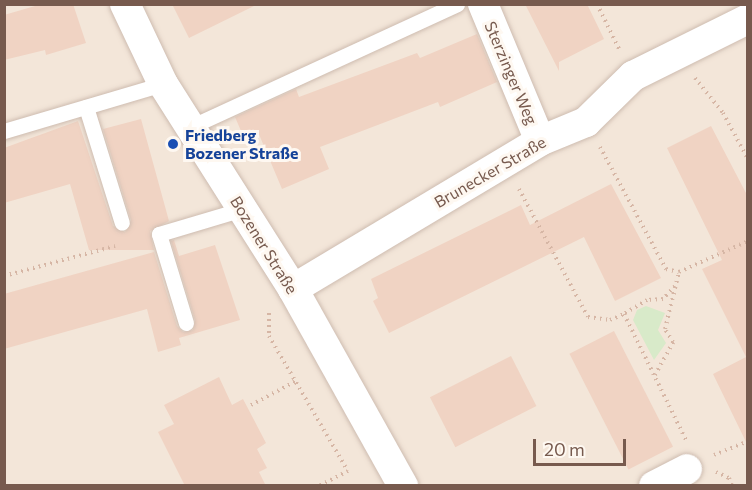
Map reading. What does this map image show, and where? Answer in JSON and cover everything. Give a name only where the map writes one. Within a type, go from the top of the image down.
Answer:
[{"type":"street","name":"Bozener Straße","points":[[125,4],[163,84],[292,289],[403,486]]},
{"type":"street","name":"Sterzinger Weg","points":[[483,4],[540,141]]},
{"type":"street","name":"Brunecker Straße","points":[[292,289],[540,141],[586,122],[633,76],[747,19]]},
{"type":"lane","points":[[190,127],[457,4]]},
{"type":"lane","points":[[4,130],[163,84]]},
{"type":"lane","points":[[86,108],[122,223]]},
{"type":"lane","points":[[186,323],[159,234],[243,209]]},
{"type":"path","points":[[597,4],[614,38]]},
{"type":"path","points":[[681,54],[701,89],[723,113],[747,159]]},
{"type":"path","points":[[586,122],[666,269],[679,272],[747,241]]},
{"type":"path","points":[[504,162],[588,317],[610,320],[647,300],[663,299],[675,286]]},
{"type":"path","points":[[4,276],[159,234]]},
{"type":"path","points":[[655,375],[673,342],[665,329],[679,272]]},
{"type":"path","points":[[264,301],[269,312],[269,336],[348,471],[318,486]]},
{"type":"path","points":[[624,314],[655,375],[681,475],[747,441]]},
{"type":"path","points":[[251,405],[296,381]]},
{"type":"path","points":[[729,478],[732,486]]},
{"type":"shaded area","points":[[5,5],[747,5],[747,485],[5,485]]},
{"type":"green space","points":[[646,306],[665,313],[658,330],[666,343],[654,360],[633,320],[637,310]]},
{"type":"building","points":[[42,4],[73,4],[86,43],[46,55],[45,50],[4,60],[4,15]]},
{"type":"building","points":[[172,4],[258,4],[189,38]]},
{"type":"building","points":[[525,4],[587,4],[604,39],[559,62],[559,71]]},
{"type":"building","points":[[477,34],[497,82],[440,107],[438,102],[320,147],[329,169],[282,189],[258,132],[244,138],[235,117],[296,89],[299,97],[417,53],[420,58]]},
{"type":"building","points":[[141,119],[169,221],[150,231],[154,250],[89,250],[70,184],[4,203],[4,148],[78,121],[113,226],[125,232],[131,220],[103,129]]},
{"type":"building","points":[[711,126],[747,195],[747,444],[713,374],[746,357],[702,269],[722,260],[667,148]]},
{"type":"building","points":[[611,184],[661,278],[615,301],[584,237],[389,333],[373,301],[378,298],[371,279],[521,205],[530,225]]},
{"type":"building","points":[[174,240],[179,256],[215,245],[240,320],[179,338],[181,345],[158,352],[147,309],[4,349],[4,294],[154,252],[177,326],[183,332],[193,330],[195,320],[171,241]]},
{"type":"building","points":[[614,331],[673,447],[628,470],[569,354]]},
{"type":"building","points":[[511,356],[536,406],[455,447],[430,397]]},
{"type":"building","points":[[219,377],[232,405],[243,399],[266,443],[257,449],[267,468],[259,472],[266,486],[185,486],[158,432],[174,424],[164,405]]},
{"type":"place","name":"Friedberg Bozener Straße","points":[[173,144]]}]
